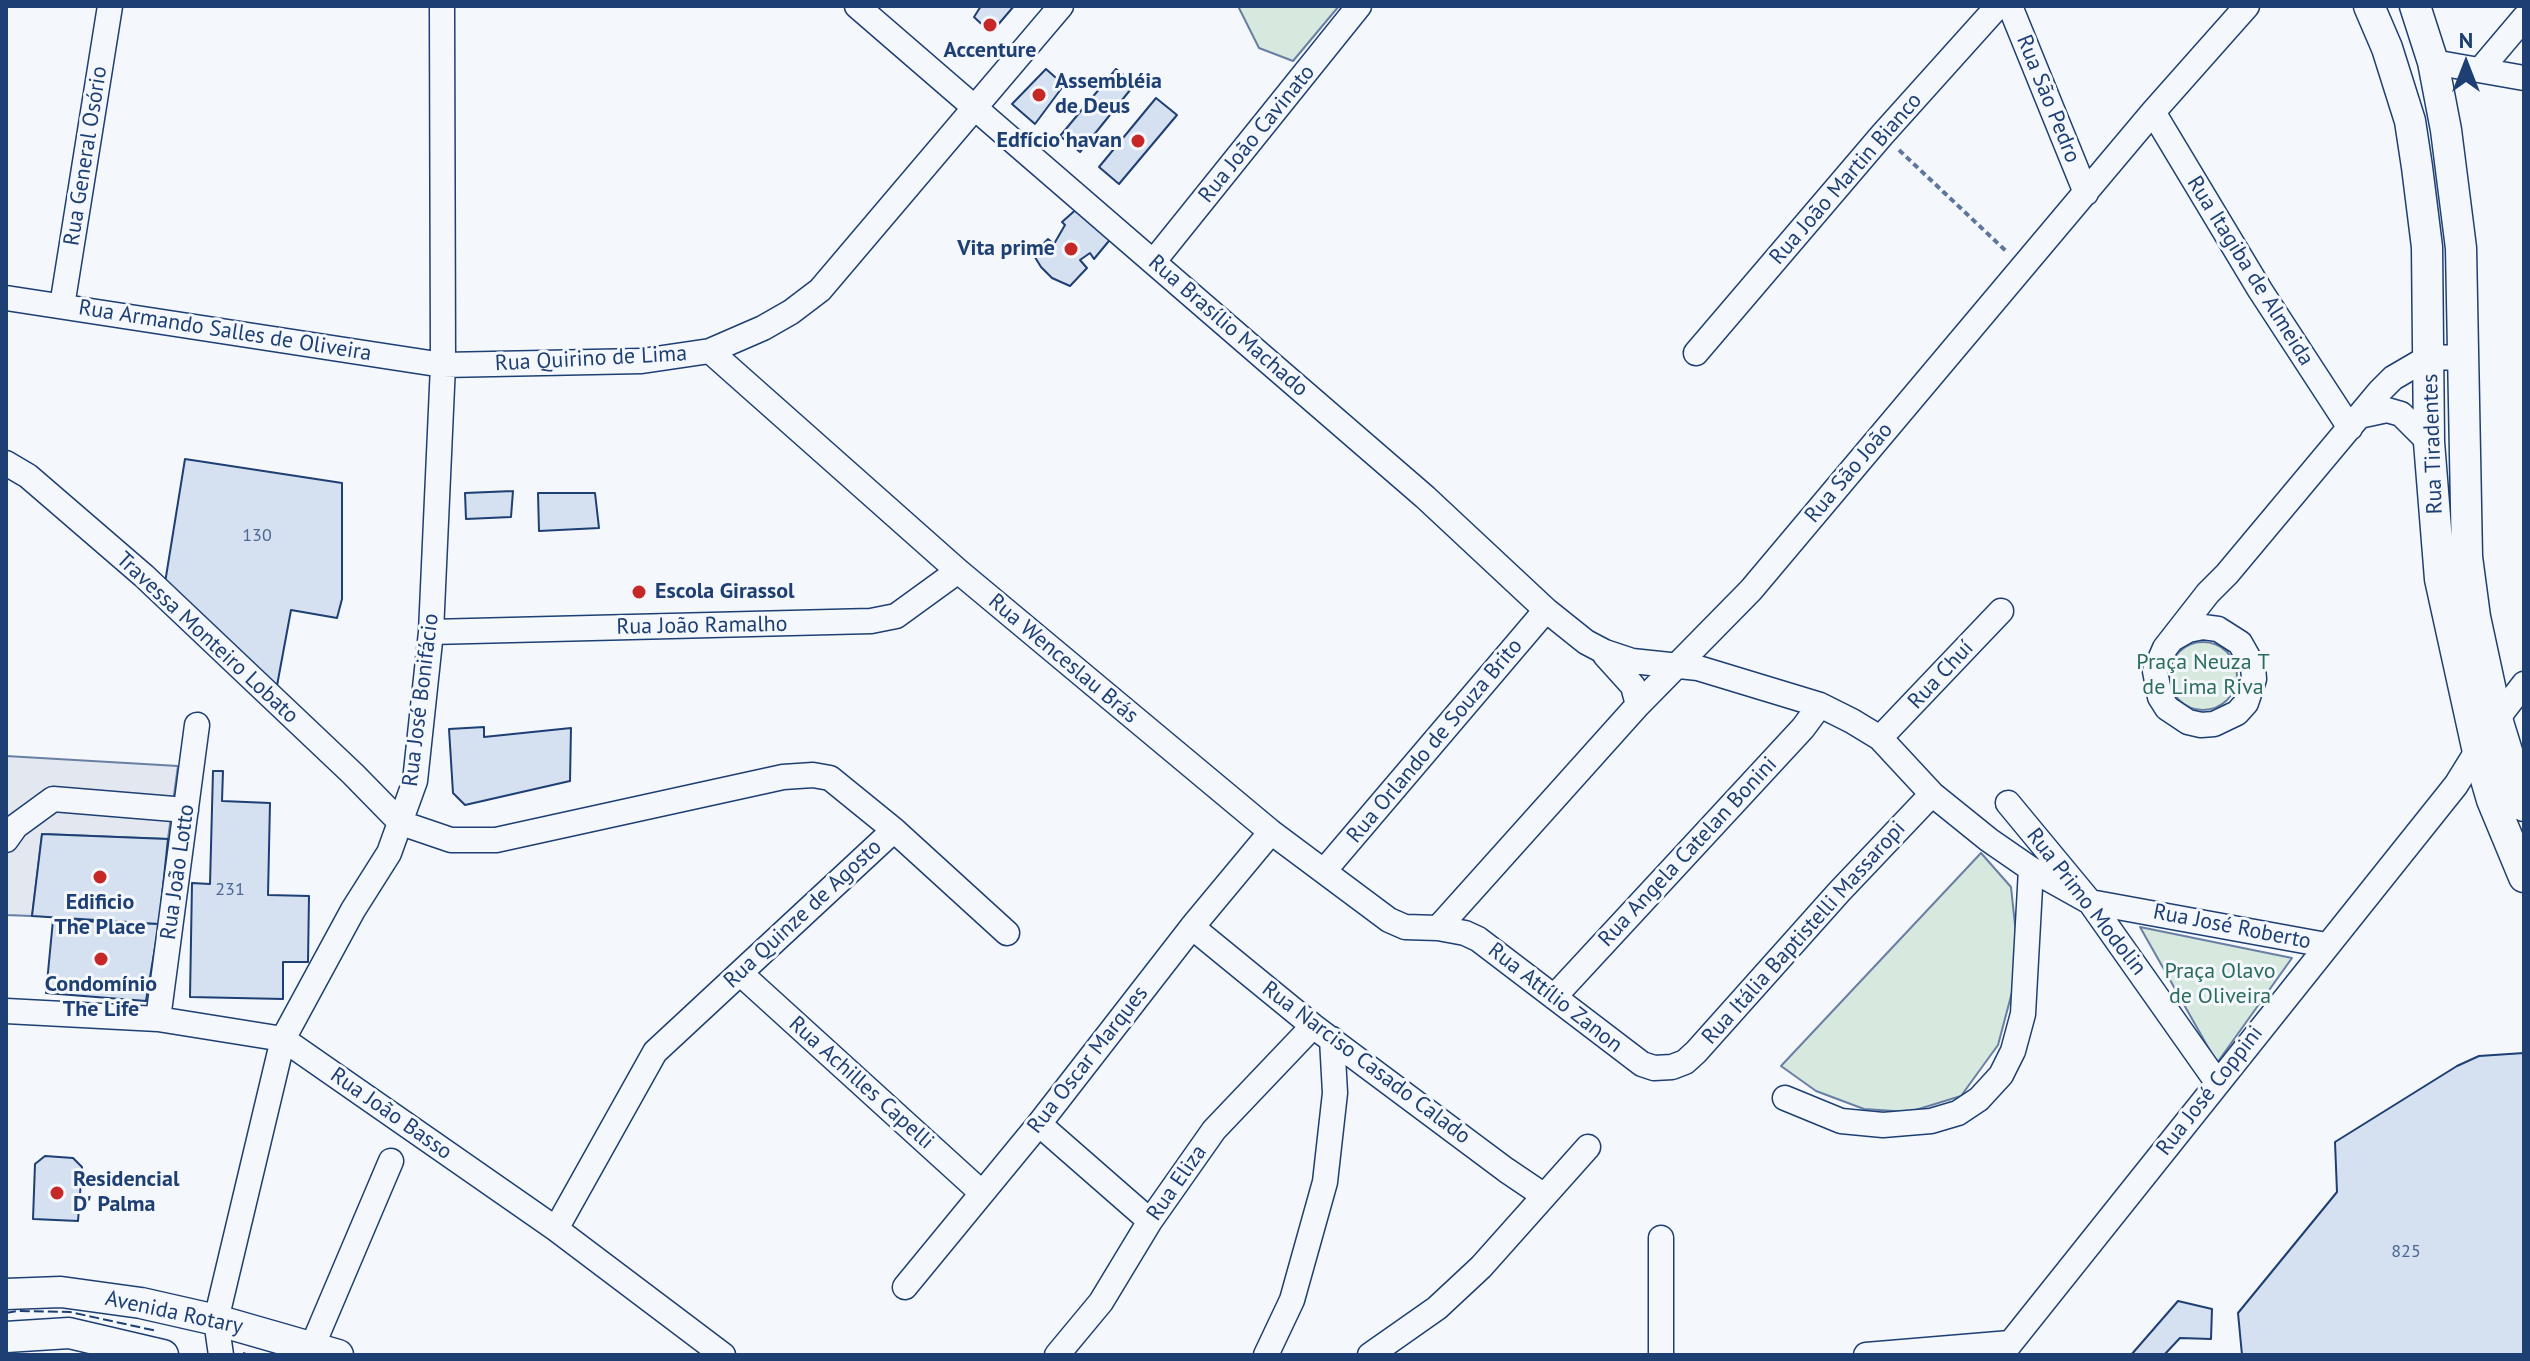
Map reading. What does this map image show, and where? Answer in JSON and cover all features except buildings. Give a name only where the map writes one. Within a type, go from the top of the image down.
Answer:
[{"type":"main road","name":"Rua Tiradentes","points":[[2369,6],[2387,48],[2410,121],[2427,247],[2429,442],[2440,579],[2478,752],[2492,800],[2524,877]]},
{"type":"main road","name":"Rua Tiradentes","points":[[2415,6],[2433,62],[2446,130],[2461,248],[2467,557],[2475,617],[2497,719],[2524,806]]},
{"type":"main road","points":[[2387,48],[2407,57],[2433,62]]},
{"type":"main road","name":"Avenida Rotary","points":[[6,1294],[61,1292],[141,1303],[216,1320],[325,1351]]},
{"type":"main road","name":"Avenida Rotary","points":[[6,1337],[69,1333],[163,1355]]},
{"type":"street","name":"Rua General Osório","points":[[62,306],[110,6]]},
{"type":"street","name":"Rua José Bonifácio","points":[[221,1355],[216,1320],[283,1039],[353,910],[389,853],[415,781],[431,632],[443,365],[442,6]]},
{"type":"street","name":"Rua Brasílio Machado","points":[[857,6],[1425,497],[1546,610],[1597,648],[1633,686],[1638,705]]},
{"type":"street","name":"Rua Quirino de Lima","points":[[443,365],[642,361],[710,351],[791,312],[820,290],[1061,6]]},
{"type":"street","name":"Rua João Cavinato","points":[[1154,261],[1359,6]]},
{"type":"street","name":"Rua João Martin Bianco","points":[[1696,353],[1882,135],[1998,6]]},
{"type":"street","name":"Rua São Pedro","points":[[2010,6],[2086,193]]},
{"type":"street","name":"Rua São João","points":[[1438,928],[1638,705],[1751,590],[2153,112],[2247,6]]},
{"type":"street","points":[[2480,70],[2524,18]]},
{"type":"street","points":[[2433,62],[2524,78]]},
{"type":"street","name":"Rua Itagiba de Almeida","points":[[2153,112],[2260,290],[2355,422]]},
{"type":"street","name":"Rua Armando Salles de Oliveira","points":[[6,298],[443,365]]},
{"type":"street","name":"Rua Wenceslau Brás","points":[[710,351],[958,571],[1271,832],[1389,920],[1405,927],[1438,928]]},
{"type":"street","points":[[2174,638],[2188,630],[2203,627],[2218,629],[2240,643],[2253,666],[2254,679],[2246,703],[2237,713],[2214,724],[2188,722],[2167,708],[2160,697],[2155,671],[2165,648],[2208,593],[2393,378],[2429,357],[2463,358]]},
{"type":"street","points":[[2355,422],[2387,410],[2401,414],[2429,442]]},
{"type":"street","name":"Travessa Monteiro Lobato","points":[[6,463],[28,476],[144,576],[401,823]]},
{"type":"street","name":"Rua João Ramalho","points":[[431,632],[871,621],[896,616],[958,571]]},
{"type":"street","points":[[2218,629],[2227,574]]},
{"type":"street","name":"Rua Orlando de Souza Brito","points":[[1324,871],[1546,610]]},
{"type":"street","name":"Rua Chuí","points":[[1880,738],[2001,611]]},
{"type":"street","name":"Rua Brasílio Machado","points":[[1597,648],[1632,661],[1698,668],[1820,705],[1880,738],[1932,794],[2031,869],[2090,902]]},
{"type":"street","name":"Rua José Coppini","points":[[2006,1349],[2438,807],[2524,684]]},
{"type":"street","name":"Rua Angela Catelan Bonini","points":[[1554,997],[1803,728],[1820,705]]},
{"type":"street","name":"Rua João Lotto","points":[[158,1019],[197,725]]},
{"type":"street","name":"Rua Quinze de Agosto","points":[[401,823],[451,840],[496,840],[783,777],[813,775],[838,782],[894,830],[655,1052],[556,1229]]},
{"type":"street","name":"Rua Itália Baptistelli Massaropi","points":[[1672,1067],[1685,1062],[1696,1052],[1839,892],[1932,794]]},
{"type":"street","points":[[6,840],[16,826],[53,799],[186,810]]},
{"type":"street","name":"Rua Primo Modolin","points":[[2008,803],[2090,902],[2217,1082]]},
{"type":"street","points":[[894,830],[1007,933]]},
{"type":"street","name":"Rua Oscar Marques","points":[[905,1287],[1271,832]]},
{"type":"street","points":[[1785,1098],[1841,1121],[1883,1125],[1931,1121],[1958,1113],[1979,1099],[2001,1075],[2013,1051],[2023,1014],[2031,869]]},
{"type":"street","name":"Rua José Roberto","points":[[2090,902],[2326,945]]},
{"type":"street","name":"Rua Narciso Casado Calado","points":[[1192,927],[1323,1033],[1543,1195]]},
{"type":"street","name":"Rua Attílio Zanon","points":[[1438,928],[1478,939],[1642,1064],[1654,1068],[1672,1067]]},
{"type":"street","name":"Rua Achilles Capelli","points":[[741,974],[982,1193]]},
{"type":"street","name":"Rua João Basso","points":[[6,1011],[158,1019],[283,1039],[556,1229],[723,1355]]},
{"type":"street","points":[[1266,1355],[1292,1300],[1325,1182],[1335,1093],[1323,1033]]},
{"type":"street","name":"Rua Eliza","points":[[1057,1355],[1101,1302],[1150,1221],[1214,1130],[1323,1033]]},
{"type":"street","points":[[1039,1124],[1150,1221]]},
{"type":"street","points":[[1370,1355],[1437,1308],[1481,1267],[1588,1147]]},
{"type":"street","points":[[325,1351],[391,1161]]},
{"type":"street","points":[[1661,1238],[1661,1355]]},
{"type":"street","points":[[1866,1355],[2006,1349]]},
{"type":"path","points":[[1882,135],[2023,266]]},
{"type":"green space","points":[[1238,6],[1339,6],[1293,61],[1259,48]]},
{"type":"green space","name":"Praça Neuza T de Lima Riva","points":[[2210,642],[2231,657],[2237,676],[2235,689],[2227,700],[2210,710],[2196,710],[2179,700],[2171,689],[2169,669],[2179,652],[2190,644]]},
{"type":"green space","points":[[1981,853],[2011,887],[2016,934],[2015,981],[1998,1045],[1961,1096],[1909,1112],[1864,1109],[1816,1091],[1781,1066]]},
{"type":"green space","name":"Praça Olavo de Oliveira","points":[[2140,927],[2292,958],[2217,1063]]},
{"type":"shaded area","points":[[6,756],[178,766],[168,839],[42,834],[32,916],[6,915]]},
{"type":"fence","points":[[6,1313],[70,1312],[157,1331]]},
{"type":"fence","points":[[243,1353],[249,1355]]},
{"type":"place","name":"Accenture","points":[[990,25]]},
{"type":"place","name":"Assembléia de Deus","points":[[1039,95]]},
{"type":"place","name":"Edfício havan","points":[[1138,141]]},
{"type":"place","name":"Vita prime","points":[[1071,249]]},
{"type":"place","name":"Escola Girassol","points":[[639,592]]},
{"type":"place","name":"Edificio The Place","points":[[100,877]]},
{"type":"place","name":"Condomínio The Life","points":[[101,959]]},
{"type":"place","name":"Residencial D' Palma","points":[[57,1193]]}]
